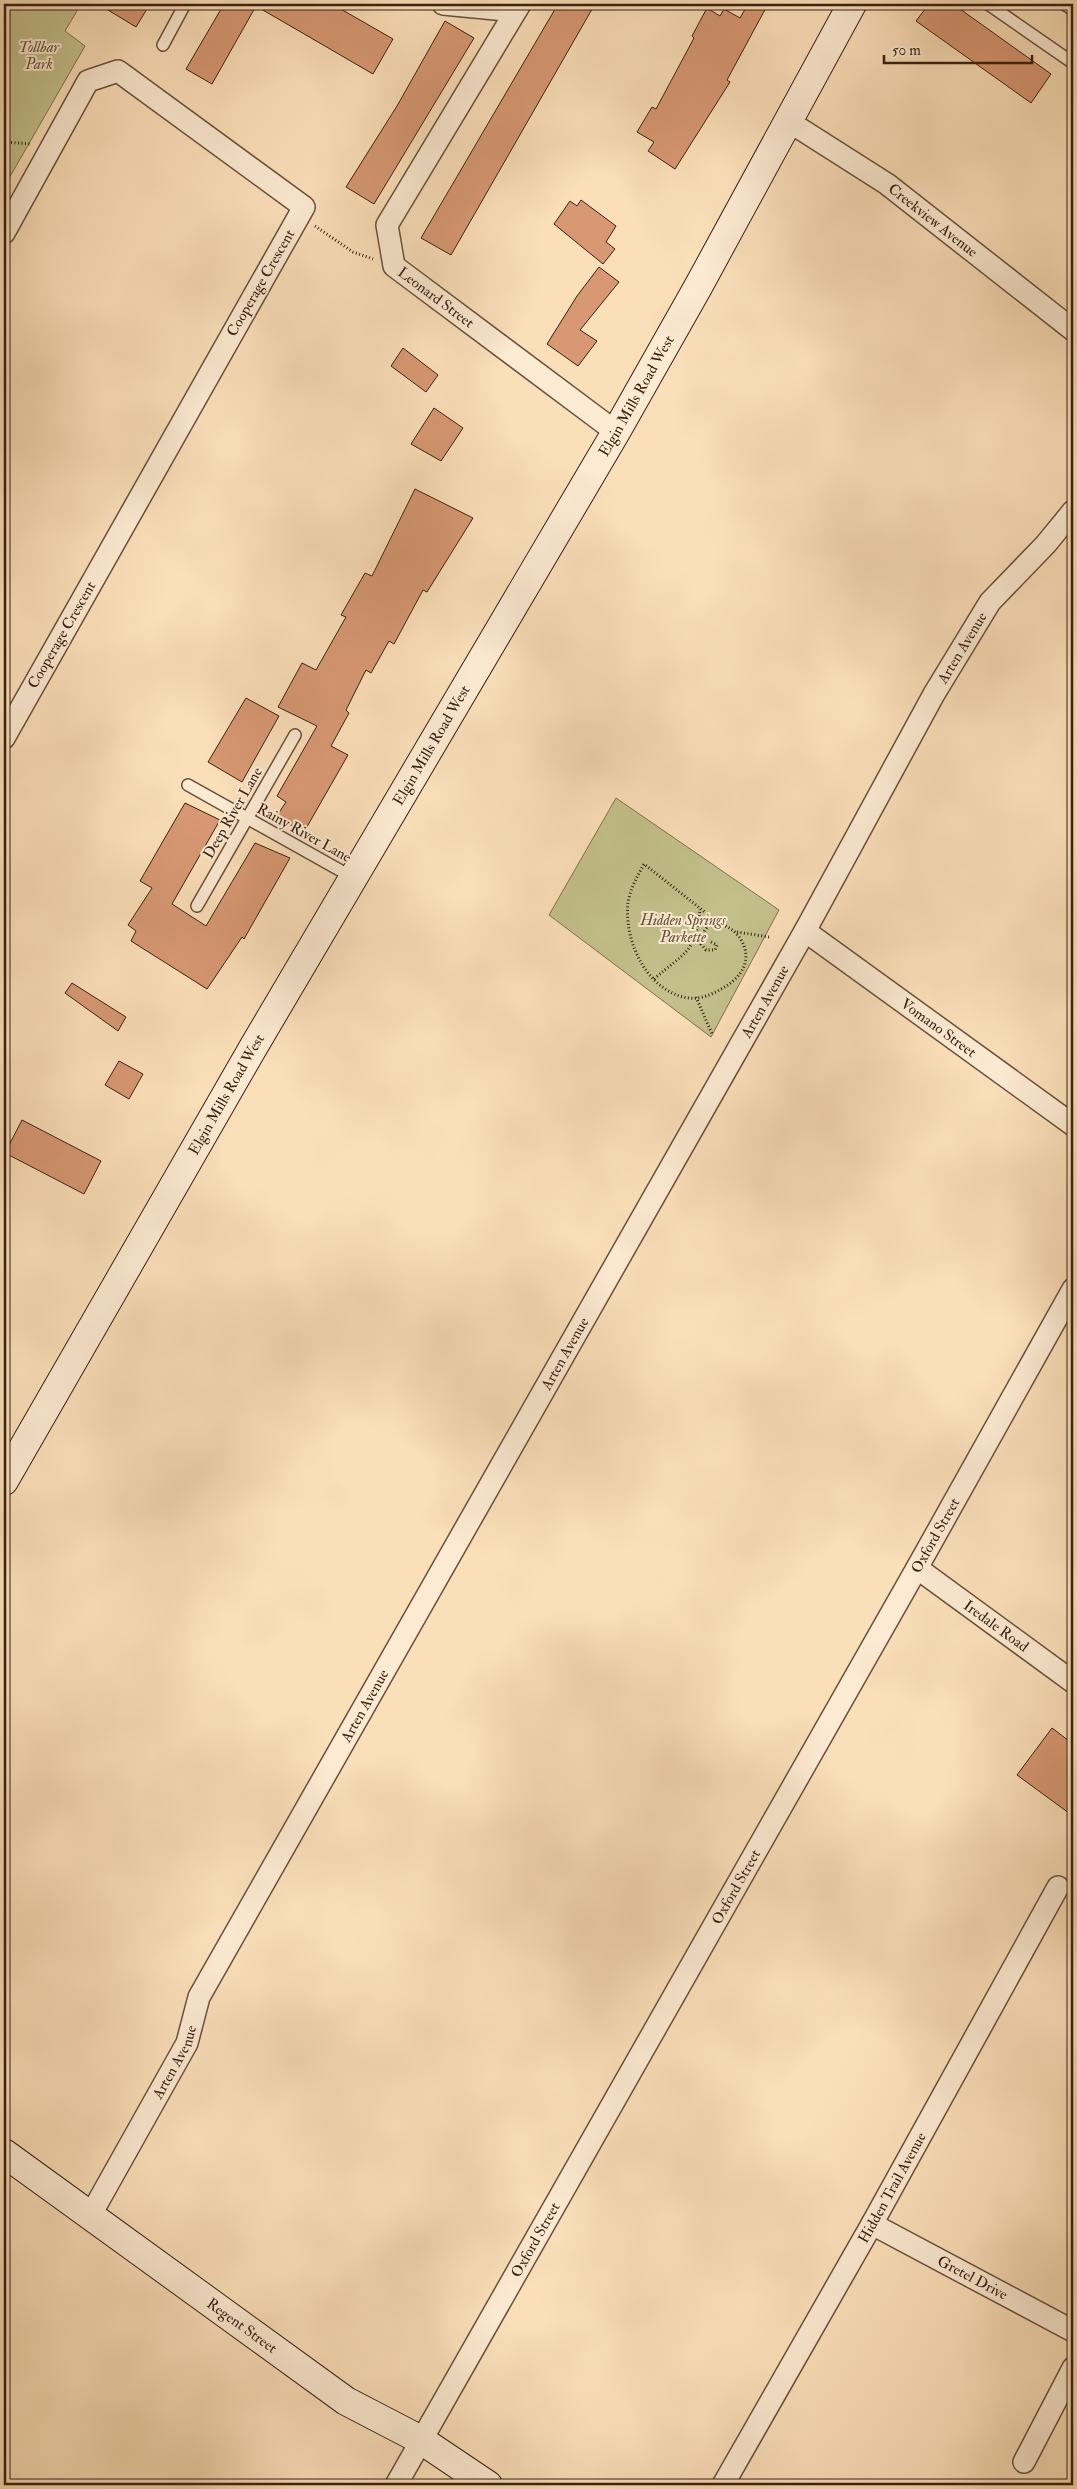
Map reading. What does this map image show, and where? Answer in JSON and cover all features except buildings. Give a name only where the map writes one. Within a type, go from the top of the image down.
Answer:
[{"type":"main road","name":"Elgin Mills Road West","points":[[4,1481],[352,877],[616,432],[852,4]]},
{"type":"main road","name":"Regent Street","points":[[4,2153],[346,2401],[421,2440],[488,2485]]},
{"type":"street","name":"Leonard Street","points":[[443,4],[518,8],[387,225],[394,266],[616,432]]},
{"type":"street","name":"Cooperage Crescent","points":[[4,233],[88,81],[118,71],[304,207],[4,738]]},
{"type":"street","name":"Creekview Avenue","points":[[788,121],[887,184],[1073,330]]},
{"type":"street","name":"Arten Avenue","points":[[90,2216],[187,2043],[199,1997],[805,931],[934,694],[990,602],[1046,544],[1073,511]]},
{"type":"street","name":"Vomano Street","points":[[805,931],[1073,1125]]},
{"type":"street","name":"Oxford Street","points":[[396,2485],[917,1568],[1073,1289]]},
{"type":"street","name":"Iredale Road","points":[[917,1568],[1073,1682]]},
{"type":"street","name":"Hidden Trail Avenue","points":[[723,2485],[872,2224],[1058,1887]]},
{"type":"street","name":"Gretel Drive","points":[[872,2224],[1073,2330]]},
{"type":"street","points":[[1024,2462],[1073,2368]]},
{"type":"lane","points":[[163,44],[184,4]]},
{"type":"lane","points":[[988,4],[1073,64]]},
{"type":"lane","points":[[1064,4],[1073,10]]},
{"type":"lane","name":"Deep River Lane","points":[[197,906],[295,735]]},
{"type":"lane","name":"Rainy River Lane","points":[[188,785],[352,877]]},
{"type":"path","points":[[310,232],[315,226],[353,252],[394,266]]},
{"type":"path","points":[[644,864],[700,908],[720,924],[732,928],[736,932],[746,954],[741,970],[730,984],[708,997],[684,997],[662,988],[635,950],[628,926],[628,902],[633,885],[644,864]]},
{"type":"path","points":[[654,979],[693,944],[698,930],[700,908]]},
{"type":"path","points":[[711,942],[717,945],[715,950],[706,950],[701,944],[701,936],[707,928],[720,924]]},
{"type":"path","points":[[736,932],[769,937]]},
{"type":"path","points":[[696,997],[712,1034]]},
{"type":"green space","name":"Tollbar Park","points":[[4,4],[81,4],[65,31],[85,46],[4,187]]},
{"type":"green space","name":"Hidden Springs Parkette","points":[[616,798],[779,910],[711,1037],[549,915]]}]
